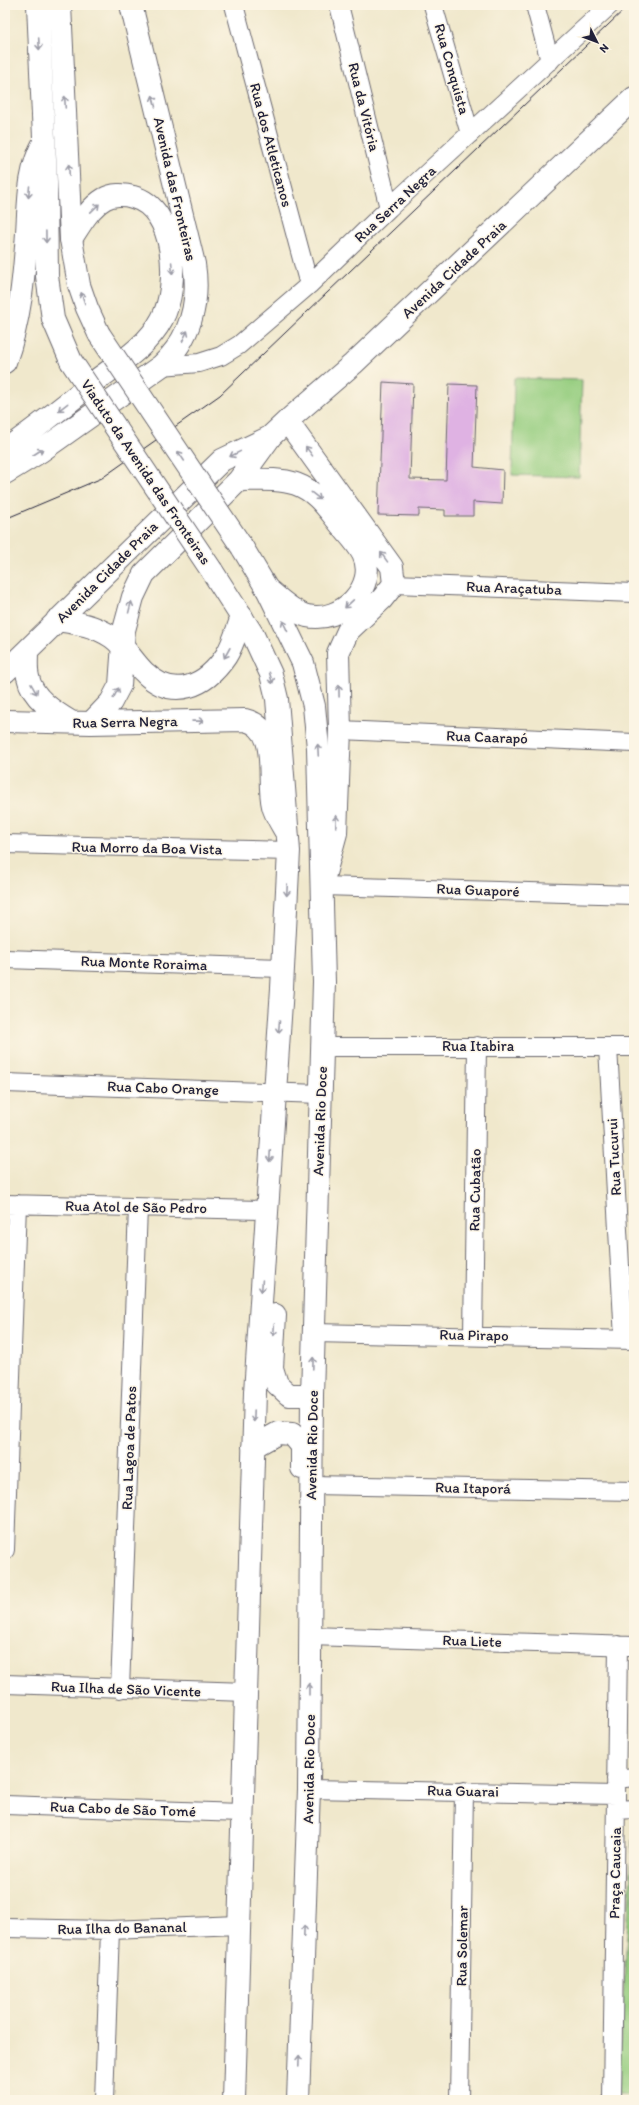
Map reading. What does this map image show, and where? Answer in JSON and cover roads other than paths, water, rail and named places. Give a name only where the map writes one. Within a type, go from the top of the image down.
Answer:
[{"type":"main road","points":[[5,362],[20,305],[29,189],[32,169],[44,142],[38,5]]},
{"type":"main road","points":[[60,5],[68,141],[71,239],[79,285],[87,308],[99,334],[242,547],[267,589],[293,609],[306,616],[316,617],[335,614],[352,602],[360,590],[365,575],[363,554],[322,501],[308,490],[287,481],[239,480]]},
{"type":"main road","name":"Avenida das Fronteiras","points":[[5,473],[41,451],[161,366],[178,349],[190,325],[196,297],[196,281],[131,5]]},
{"type":"main road","name":"Avenida Cidade Praia","points":[[122,646],[133,597],[144,574],[239,480],[270,436],[354,364],[634,98]]},
{"type":"main road","name":"Viaduto da Avenida das Fronteiras","points":[[44,142],[47,276],[49,298],[60,339],[71,360],[242,617],[263,654],[277,699],[288,842]]},
{"type":"main road","points":[[5,450],[27,435],[138,348],[152,333],[162,319],[172,292],[172,259],[165,231],[157,214],[139,198],[126,195],[115,195],[104,199],[93,208],[71,239]]},
{"type":"main road","points":[[286,421],[392,567],[394,584],[382,599],[348,631],[338,653],[340,730],[336,833],[322,886]]},
{"type":"main road","name":"Avenida Cidade Praia","points":[[5,672],[222,460],[270,436]]},
{"type":"main road","name":"Avenida Rio Doce","points":[[267,589],[303,663],[314,706],[318,748],[324,982],[312,1395],[309,1626],[310,1789],[298,2100]]},
{"type":"main road","points":[[58,620],[93,626],[122,646],[144,672],[160,684],[175,688],[192,686],[209,676],[226,655],[242,617]]},
{"type":"main road","points":[[27,652],[28,678],[39,697],[49,708],[81,723],[111,702],[120,685],[122,646]]},
{"type":"main road","name":"Rua Serra Negra","points":[[5,721],[81,723],[245,720],[256,724],[266,734],[268,740],[273,807],[288,842]]},
{"type":"main road","points":[[235,2098],[241,1813],[247,1692],[253,1447],[273,1092],[283,968],[288,842]]},
{"type":"main road","points":[[264,1239],[277,1260],[272,1368],[277,1384],[289,1395],[312,1395]]},
{"type":"main road","points":[[253,1447],[278,1433],[292,1434],[302,1446],[300,1588],[309,1626]]},
{"type":"street","name":"Rua dos Atleticanos","points":[[234,5],[309,285]]},
{"type":"street","name":"Rua da Vitória","points":[[339,5],[389,208]]},
{"type":"street","name":"Rua Conquista","points":[[433,5],[470,134]]},
{"type":"street","points":[[535,5],[550,61]]},
{"type":"street","name":"Rua Serra Negra","points":[[161,366],[199,363],[221,356],[239,345],[309,285],[389,208],[610,5]]},
{"type":"street","name":"Rua Araçatuba","points":[[394,584],[634,592]]},
{"type":"street","name":"Rua Caarapó","points":[[340,730],[634,743]]},
{"type":"street","name":"Rua Morro da Boa Vista","points":[[5,844],[288,842]]},
{"type":"street","name":"Rua Guaporé","points":[[322,886],[634,895]]},
{"type":"street","name":"Rua Monte Roraima","points":[[5,959],[283,968]]},
{"type":"street","name":"Rua Cubatão","points":[[473,1335],[477,1046]]},
{"type":"street","name":"Rua Itabira","points":[[322,1047],[634,1047]]},
{"type":"street","name":"Rua Tucurui","points":[[608,1047],[629,1340]]},
{"type":"street","name":"Rua Cabo Orange","points":[[5,1082],[320,1094]]},
{"type":"street","points":[[5,1550],[11,1204]]},
{"type":"street","name":"Rua Atol de São Pedro","points":[[11,1204],[266,1210]]},
{"type":"street","name":"Rua Lagoa de Patos","points":[[120,1689],[138,1208]]},
{"type":"street","name":"Rua Pirapo","points":[[314,1333],[473,1335],[629,1340]]},
{"type":"street","name":"Rua Itaporá","points":[[311,1485],[634,1491]]},
{"type":"street","name":"Rua Liete","points":[[309,1626],[626,1645]]},
{"type":"street","name":"Praça Caucaia","points":[[612,2100],[616,1795],[626,1645]]},
{"type":"street","name":"Rua Ilha de São Vicente","points":[[5,1684],[247,1692]]},
{"type":"street","points":[[634,1777],[616,1795],[634,1809]]},
{"type":"street","name":"Rua Guarai","points":[[310,1789],[616,1795]]},
{"type":"street","name":"Rua Solemar","points":[[459,2100],[464,1791]]},
{"type":"street","name":"Rua Cabo de São Tomé","points":[[5,1805],[241,1813]]},
{"type":"street","name":"Rua Ilha do Bananal","points":[[5,1928],[110,1930],[239,1925]]},
{"type":"street","points":[[104,2100],[110,1930]]},
{"type":"tram line","points":[[5,519],[102,478],[220,395],[629,5]]}]
